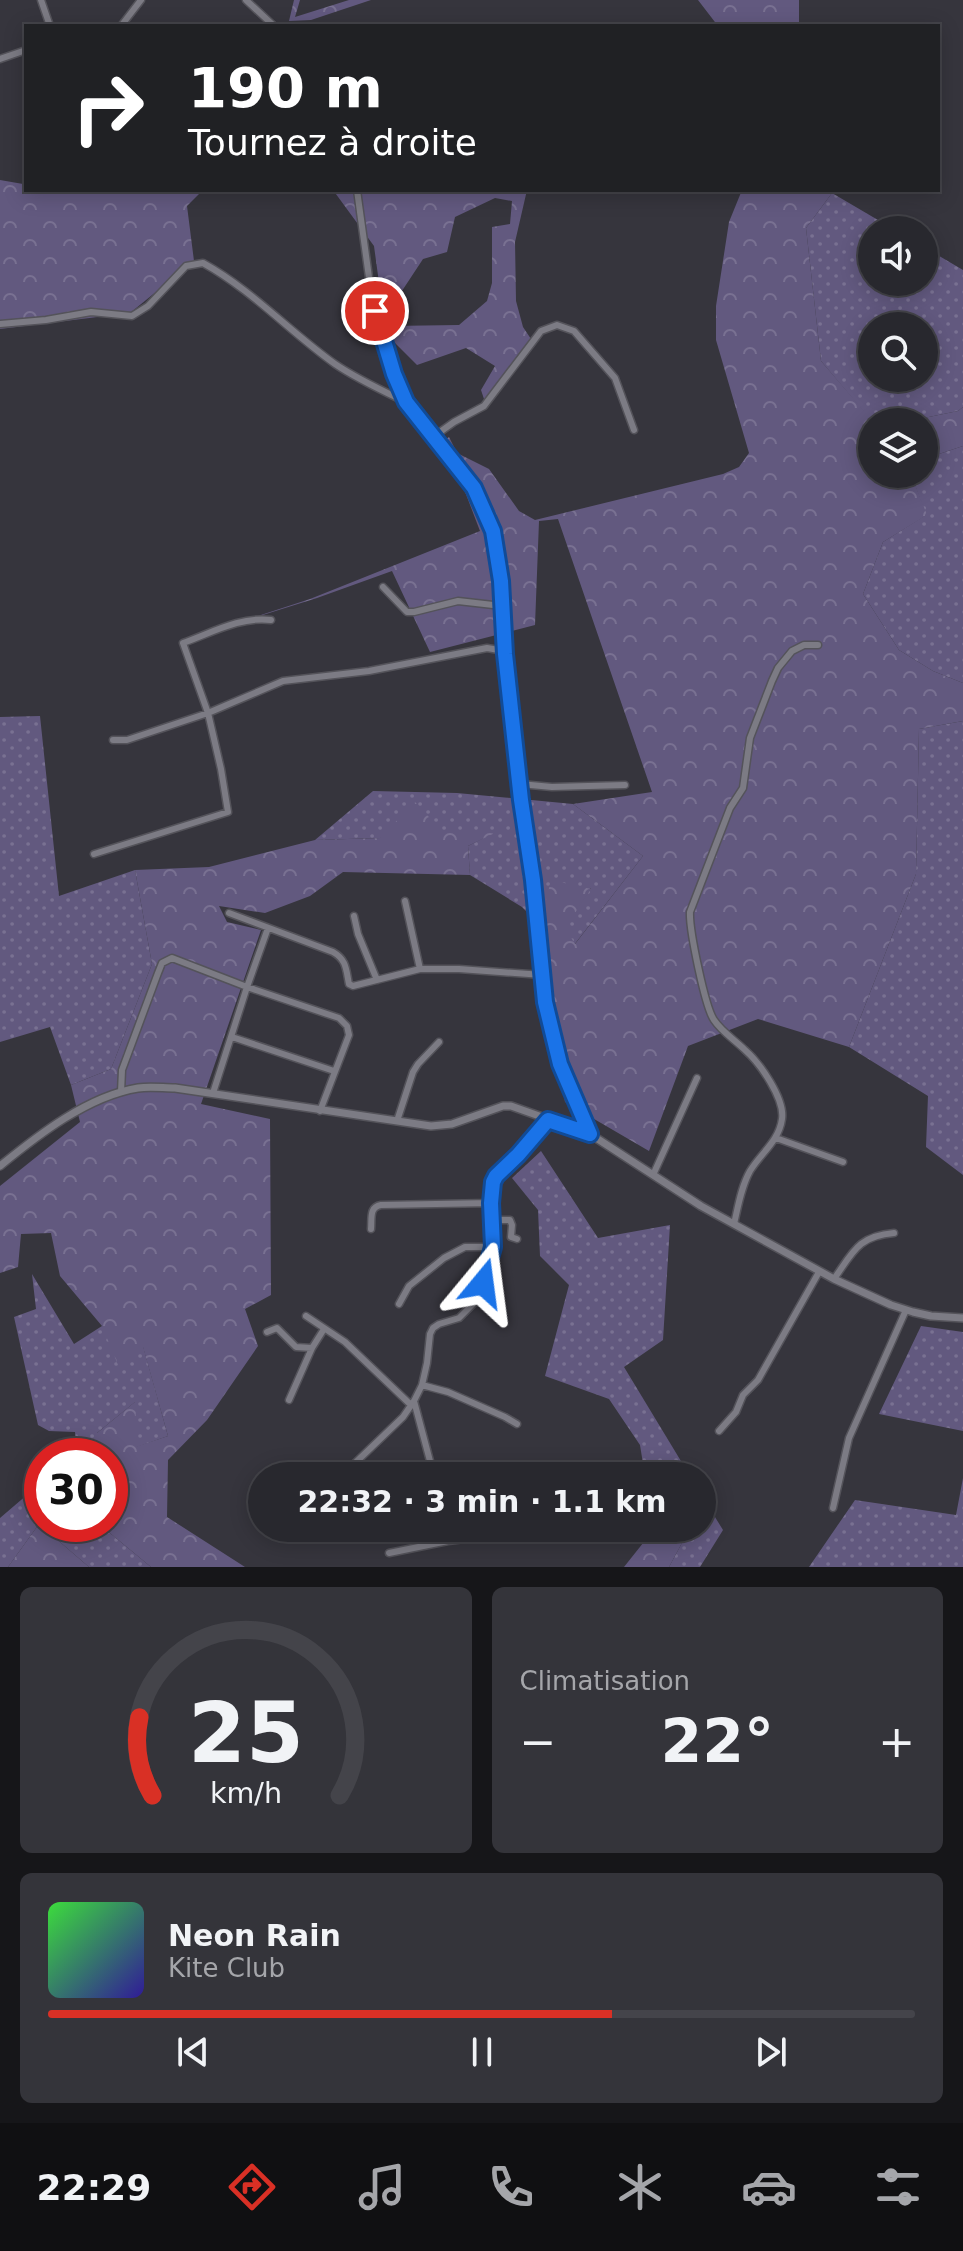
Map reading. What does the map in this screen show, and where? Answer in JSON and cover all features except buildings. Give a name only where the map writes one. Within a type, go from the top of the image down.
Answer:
[{"type":"street","points":[[41,0],[49,24]]},
{"type":"street","points":[[123,24],[141,0]]},
{"type":"street","points":[[246,0],[272,24]]},
{"type":"street","points":[[0,59],[24,51]]},
{"type":"street","points":[[357,192],[371,292],[390,364],[406,402],[474,488],[489,520],[497,548],[505,651],[545,1002],[554,1045],[590,1134]]},
{"type":"street","points":[[0,324],[91,312],[132,316],[148,306],[186,266],[203,263],[253,297],[333,363],[406,402]]},
{"type":"street","points":[[433,437],[484,406],[541,331],[557,325],[574,331],[615,378],[634,430]]},
{"type":"street","points":[[383,587],[407,612],[458,601],[502,606]]},
{"type":"street","points":[[94,854],[228,812],[208,713],[183,643],[244,621],[271,620]]},
{"type":"street","points":[[734,1224],[750,1172],[776,1138],[782,1121],[780,1100],[751,1056],[710,1014],[690,929],[690,912],[730,808],[743,788],[750,738],[778,668],[792,651],[804,645],[818,645]]},
{"type":"street","points":[[113,740],[127,740],[208,713],[283,681],[369,671],[487,648],[505,651]]},
{"type":"street","points":[[520,784],[552,787],[625,785]]},
{"type":"street","points":[[405,901],[420,969]]},
{"type":"street","points":[[229,913],[342,957],[349,984],[353,986],[420,969],[543,975]]},
{"type":"street","points":[[354,916],[377,980]]},
{"type":"street","points":[[213,1093],[268,928]]},
{"type":"street","points":[[121,1092],[122,1070],[162,963],[172,958],[339,1018],[347,1026],[349,1035],[320,1111]]},
{"type":"street","points":[[232,1037],[334,1071]]},
{"type":"street","points":[[397,1121],[413,1072],[439,1042]]},
{"type":"street","points":[[653,1175],[697,1078]]},
{"type":"street","points":[[0,1166],[49,1129],[97,1100],[141,1087],[175,1088],[441,1126],[511,1106],[590,1134],[701,1206],[819,1272],[906,1310],[931,1316],[963,1318]]},
{"type":"street","points":[[356,1462],[403,1417],[412,1403],[422,1385],[430,1334],[439,1324],[459,1318],[474,1303],[493,1247],[493,1182],[548,1120]]},
{"type":"street","points":[[776,1138],[843,1162]]},
{"type":"street","points":[[371,1229],[372,1210],[376,1206],[491,1203]]},
{"type":"street","points":[[492,1220],[510,1220],[511,1237],[517,1239]]},
{"type":"street","points":[[834,1279],[862,1242],[877,1234],[894,1233]]},
{"type":"street","points":[[399,1304],[409,1286],[444,1258],[465,1247],[493,1247]]},
{"type":"street","points":[[719,1431],[736,1412],[743,1395],[758,1380],[819,1272]]},
{"type":"street","points":[[833,1508],[849,1438],[906,1310]]},
{"type":"street","points":[[306,1316],[345,1342],[412,1403],[430,1462]]},
{"type":"street","points":[[267,1332],[277,1328],[296,1347],[312,1348]]},
{"type":"street","points":[[289,1400],[324,1329]]},
{"type":"street","points":[[422,1385],[448,1392],[517,1424]]},
{"type":"street","points":[[389,1553],[443,1542]]},
{"type":"green space","points":[[294,0],[300,0],[295,17],[349,0],[371,0],[311,20],[289,21]]},
{"type":"green space","points":[[698,0],[799,0],[799,24],[716,24]]},
{"type":"green space","points":[[0,180],[24,184],[24,192],[201,192],[187,206],[194,261],[130,313],[0,329]]},
{"type":"green space","points":[[334,192],[527,192],[515,242],[516,301],[523,327],[535,345],[486,405],[481,390],[495,366],[466,348],[417,365],[386,334],[374,246]],"holes":[[[495,198],[512,201],[510,224],[492,227],[492,283],[487,301],[459,325],[391,326],[394,303],[423,259],[447,252],[455,217]]]},
{"type":"green space","points":[[741,192],[831,192],[806,228],[821,361],[862,408],[858,408],[858,488],[916,488],[927,515],[883,542],[863,594],[899,650],[933,671],[963,683],[963,721],[919,729],[916,874],[849,1047],[758,1019],[688,1046],[649,1151],[565,1102],[540,925],[551,880],[591,889],[565,928],[575,944],[643,856],[573,804],[652,792],[558,519],[539,521],[535,625],[430,652],[392,571],[317,598],[205,633],[310,599],[480,531],[464,489],[433,449],[449,437],[457,453],[489,469],[519,511],[535,520],[723,474],[739,467],[749,453],[716,340],[716,306],[729,222]]},
{"type":"green space","points":[[832,193],[871,216],[858,216],[858,296],[938,296],[938,255],[963,270],[963,407],[958,411],[938,415],[938,408],[861,408],[821,361],[806,228]]},
{"type":"green space","points":[[963,407],[963,446],[938,454],[938,415]]},
{"type":"green space","points":[[963,446],[963,683],[933,671],[899,650],[863,594],[883,542],[926,515],[916,488],[938,488],[938,454]]},
{"type":"green space","points":[[40,716],[59,896],[135,870],[152,964],[111,1069],[71,1085],[50,1027],[0,1042],[0,717]]},
{"type":"green space","points":[[963,721],[963,1175],[926,1147],[928,1096],[849,1047],[916,874],[919,729]]},
{"type":"green space","points":[[373,791],[457,793],[573,804],[643,856],[574,945],[564,928],[591,888],[540,925],[522,907],[470,875],[468,846],[499,830],[441,830],[380,838],[315,840]]},
{"type":"green space","points":[[415,802],[441,830],[501,830],[468,846],[470,875],[343,872],[310,896],[265,913],[219,906],[227,922],[261,930],[201,1104],[270,1119],[271,1295],[245,1309],[258,1346],[207,1420],[168,1460],[167,1517],[245,1567],[151,1567],[121,1542],[128,1542],[128,1438],[97,1438],[97,1433],[136,1401],[135,1447],[168,1436],[143,1347],[121,1372],[102,1326],[60,1276],[51,1233],[21,1234],[18,1267],[0,1273],[0,1186],[80,1122],[71,1085],[111,1069],[152,964],[135,870],[209,867],[315,840],[380,838]]},
{"type":"green space","points":[[541,1151],[598,1238],[670,1225],[663,1340],[624,1367],[682,1462],[643,1462],[640,1445],[609,1399],[545,1376],[569,1285],[540,1256],[538,1210],[512,1178]]},
{"type":"green space","points":[[32,1274],[74,1344],[102,1326],[143,1346],[168,1436],[134,1448],[135,1402],[97,1433],[97,1438],[76,1438],[75,1432],[49,1431],[38,1425],[14,1317],[36,1309]]},
{"type":"green space","points":[[921,1326],[963,1332],[963,1431],[879,1414]]},
{"type":"green space","points":[[963,1478],[963,1567],[809,1567],[855,1500],[956,1515]]},
{"type":"green space","points":[[24,1497],[26,1542],[8,1567],[0,1567],[0,1518]]},
{"type":"green space","points":[[716,1519],[723,1530],[716,1541]]},
{"type":"green space","points":[[26,1542],[60,1542],[89,1567],[8,1567]]},
{"type":"green space","points":[[60,1542],[121,1542],[151,1567],[89,1567]]},
{"type":"green space","points":[[644,1542],[682,1542],[669,1567],[624,1567]]},
{"type":"green space","points":[[682,1542],[716,1542],[700,1567],[669,1567]]},
{"type":"route","points":[[375,311],[400,391],[413,412],[465,474],[493,531],[501,581],[505,654],[545,1002],[560,1064],[590,1134],[548,1120],[496,1176],[491,1203],[493,1247],[483,1283]]}]
